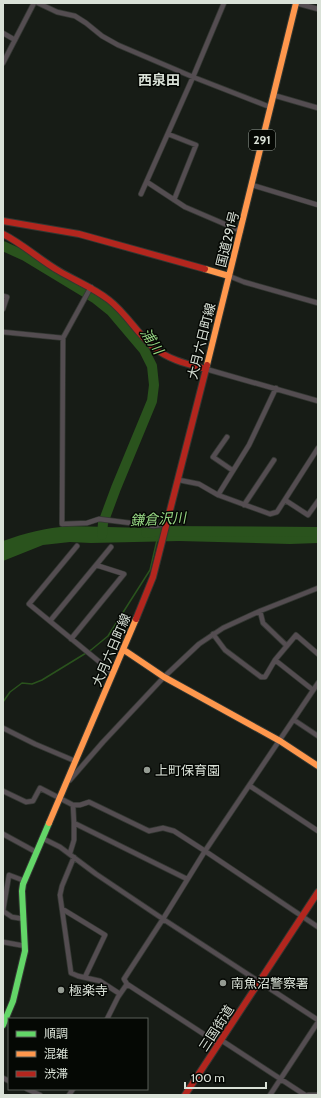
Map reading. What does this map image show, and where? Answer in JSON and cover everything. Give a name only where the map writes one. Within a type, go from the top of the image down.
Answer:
[{"type":"main road","name":"国道291号","points":[[3,221],[79,234],[229,276],[296,3]]},
{"type":"main road","points":[[3,234],[15,240],[34,255],[59,271],[100,292],[111,301],[152,346],[163,354],[177,361],[206,369]]},
{"type":"main road","name":"大月六日町線","points":[[3,1022],[13,1001],[24,961],[25,946],[22,891],[25,881],[75,761],[124,650],[151,583],[179,480],[229,276]]},
{"type":"main road","points":[[124,650],[164,677],[280,741],[318,766]]},
{"type":"main road","name":"三国街道","points":[[185,1095],[318,892]]},
{"type":"street","points":[[3,64],[34,3]]},
{"type":"street","points":[[38,3],[57,12],[74,16],[86,23],[102,36],[118,45],[193,77],[270,107]]},
{"type":"street","points":[[141,194],[224,3]]},
{"type":"street","points":[[296,3],[318,9]]},
{"type":"street","points":[[3,33],[15,40]]},
{"type":"street","points":[[273,95],[318,108]]},
{"type":"street","points":[[168,134],[196,145],[174,200]]},
{"type":"street","points":[[147,182],[185,207],[241,231]]},
{"type":"street","points":[[252,185],[318,205]]},
{"type":"street","points":[[229,276],[244,282],[318,303]]},
{"type":"street","points":[[91,287],[63,338],[62,524],[87,524],[99,519],[154,526],[167,524]]},
{"type":"street","points":[[3,296],[7,297],[3,309]]},
{"type":"street","points":[[3,332],[63,338]]},
{"type":"street","points":[[206,369],[318,401]]},
{"type":"street","points":[[218,495],[232,470],[249,445],[276,388]]},
{"type":"street","points":[[228,437],[213,457],[232,470]]},
{"type":"street","points":[[179,480],[200,484],[218,495],[270,514],[277,512],[318,448]]},
{"type":"street","points":[[244,505],[274,460]]},
{"type":"street","points":[[285,500],[308,515],[318,501]]},
{"type":"street","points":[[77,546],[29,604],[113,673]]},
{"type":"street","points":[[50,621],[111,547]]},
{"type":"street","points":[[72,639],[124,574],[96,565]]},
{"type":"street","points":[[64,787],[79,768],[164,677],[199,644],[223,628],[260,611],[318,588]]},
{"type":"street","points":[[260,611],[263,622],[287,646]]},
{"type":"street","points":[[213,634],[224,650],[261,677],[265,677],[275,660],[296,635],[318,654]]},
{"type":"street","points":[[275,660],[313,690]]},
{"type":"street","points":[[305,1095],[127,984],[124,979],[163,920],[205,851],[318,683]]},
{"type":"street","points":[[294,720],[318,736]]},
{"type":"street","points":[[3,728],[35,744],[75,761]]},
{"type":"street","points":[[250,786],[318,831]]},
{"type":"street","points":[[3,791],[26,802],[33,801],[40,788],[74,805],[89,802],[149,830],[163,828],[174,832],[205,851],[318,927]]},
{"type":"street","points":[[74,805],[74,840],[72,855],[60,895],[71,973],[100,981],[120,994]]},
{"type":"street","points":[[74,822],[187,879]]},
{"type":"street","points":[[3,834],[36,852]]},
{"type":"street","points":[[42,838],[60,847],[96,874],[163,920],[318,1021],[270,1095]]},
{"type":"street","points":[[24,918],[12,917],[3,911],[10,875],[25,881]]},
{"type":"street","points":[[63,910],[105,934],[100,948],[85,977]]},
{"type":"street","points":[[3,942],[25,946]]},
{"type":"street","points":[[108,1018],[127,984]]},
{"type":"street","points":[[29,1090],[40,1095]]},
{"type":"street","points":[[308,1095],[318,1095]]},
{"type":"shaded area","points":[[69,526],[147,528],[178,533],[289,534],[318,532],[318,543],[290,544],[179,541],[70,542],[43,545],[3,561],[3,541],[36,531]]},
{"type":"waterway","name":"浦川","points":[[3,246],[25,256],[96,299],[111,311],[144,350],[152,366],[154,385],[152,401],[116,488],[103,523],[102,535]]},
{"type":"waterway","name":"鎌倉沢川","points":[[146,533],[159,531],[318,532]]},
{"type":"waterway","points":[[3,702],[10,692],[22,683],[32,684],[42,680],[91,650],[108,636],[150,570],[157,540]]},
{"type":"traffic: fast","points":[[3,1025],[13,1001],[25,951],[22,891],[23,884],[49,823]]},
{"type":"traffic: slow","points":[[205,269],[229,276],[296,3]]},
{"type":"traffic: slow","points":[[207,365],[229,276]]},
{"type":"traffic: slow","points":[[49,823],[136,619]]},
{"type":"traffic: slow","points":[[124,650],[164,677],[280,741],[318,766]]},
{"type":"traffic: jam","points":[[3,221],[79,234],[205,269]]},
{"type":"traffic: jam","points":[[3,234],[18,242],[52,267],[91,288],[109,300],[121,311],[153,347],[165,355],[178,361],[206,369]]},
{"type":"traffic: jam","points":[[136,619],[153,577],[207,365]]},
{"type":"traffic: jam","points":[[185,1095],[318,892]]},
{"type":"place","name":"上町保育園","points":[[147,770]]},
{"type":"place","name":"南魚沼警察署","points":[[223,983]]},
{"type":"place","name":"極楽寺","points":[[61,990]]},
{"type":"district","name":"西泉田","points":[[159,80]]}]
